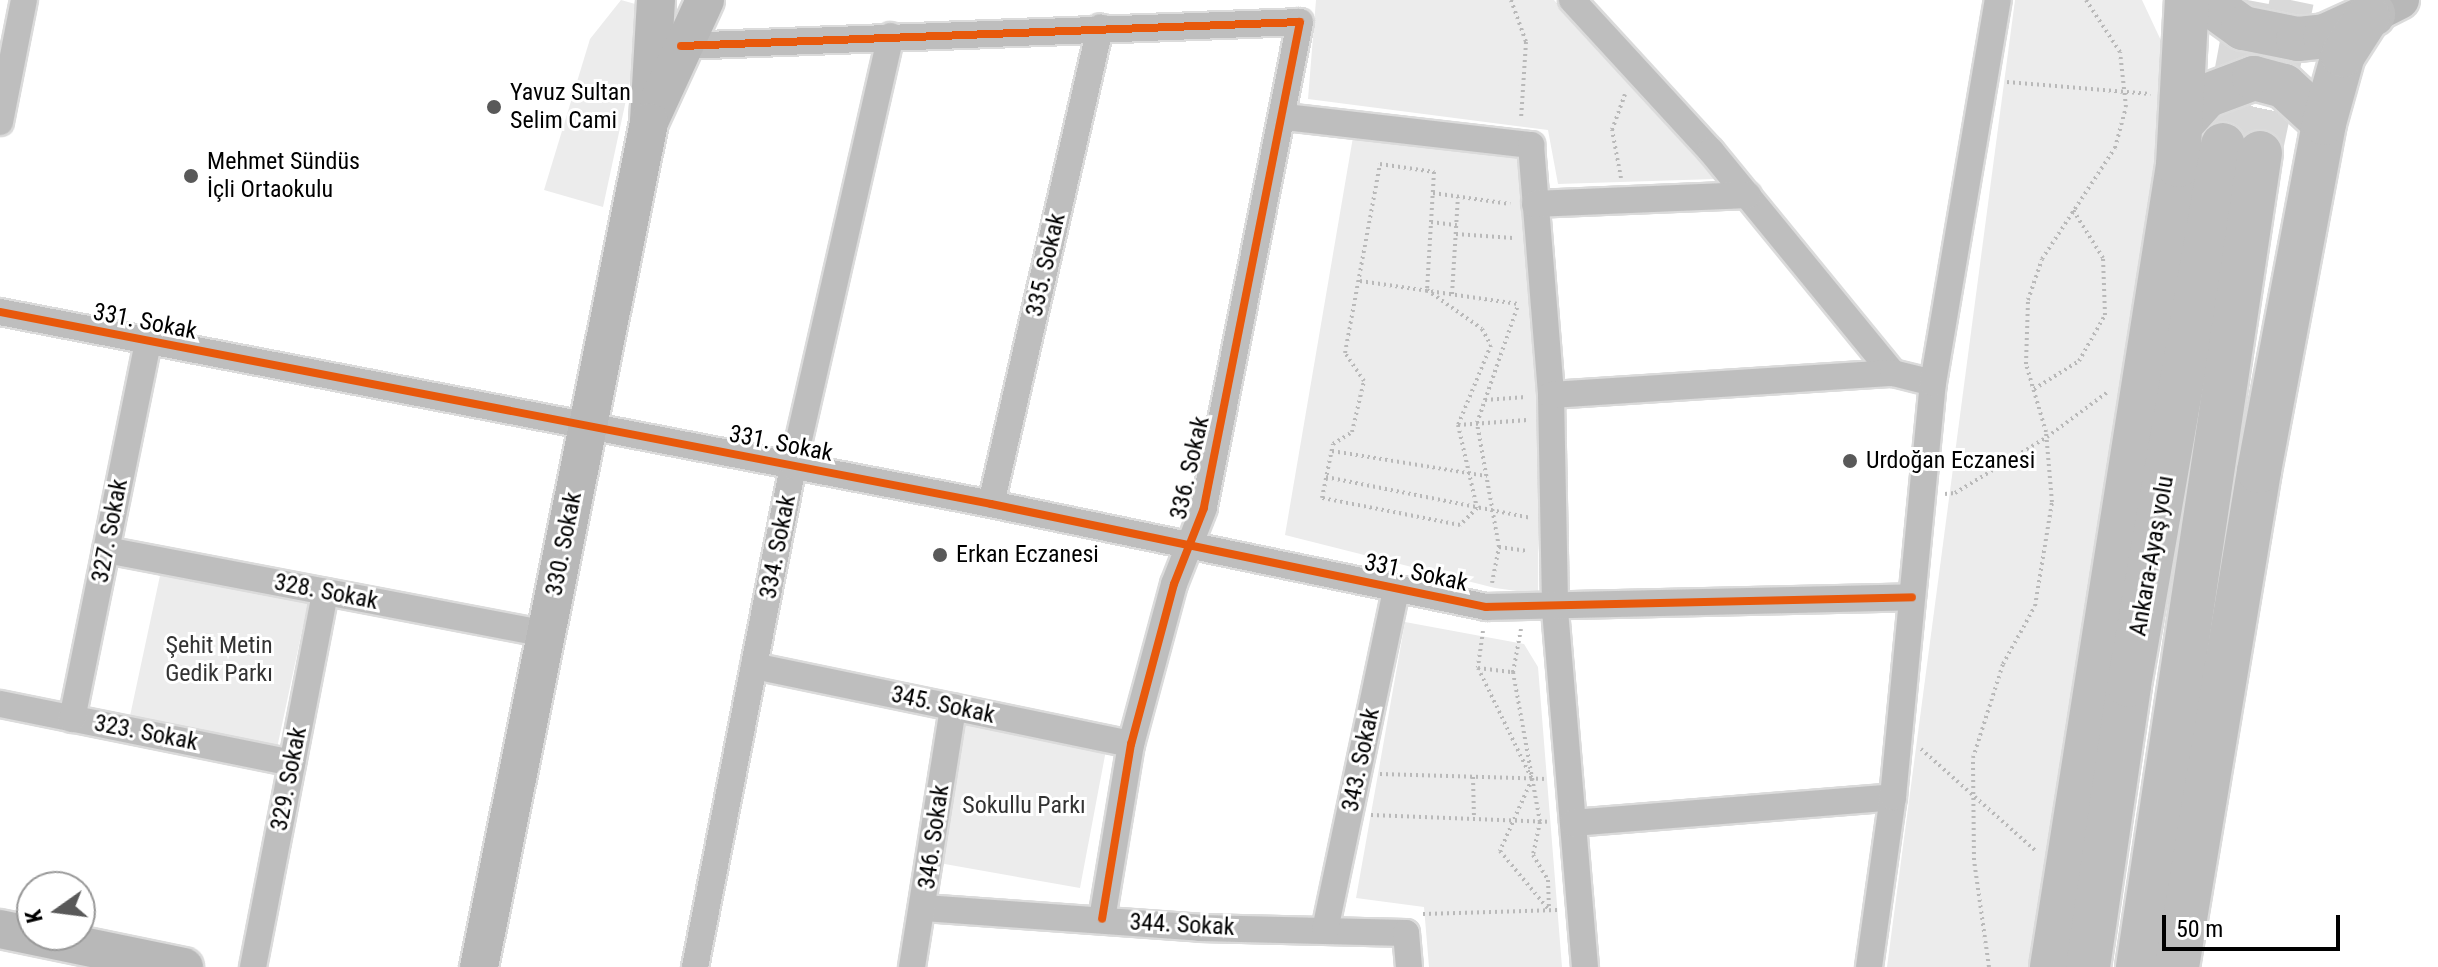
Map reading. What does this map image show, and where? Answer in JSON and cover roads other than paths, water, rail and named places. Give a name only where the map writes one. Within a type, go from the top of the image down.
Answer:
[{"type":"highway","points":[[2052,967],[2146,389],[2183,109],[2187,0]]},
{"type":"highway","points":[[2204,0],[2243,28],[2298,39],[2325,36],[2383,7]]},
{"type":"highway","points":[[2177,967],[2259,471],[2324,123],[2343,55],[2383,7]]},
{"type":"highway","points":[[2183,109],[2206,96],[2254,78],[2284,86],[2324,123]]},
{"type":"highway","name":"Ankara-Ayaş yolu","points":[[2088,967],[2129,685],[2242,149],[2138,967]]},
{"type":"street","points":[[0,122],[6,56],[24,0]]},
{"type":"street","name":"330. Sokak","points":[[479,967],[649,122],[656,0]]},
{"type":"street","name":"330. Sokak","points":[[649,122],[681,46],[705,0]]},
{"type":"street","points":[[1572,0],[1748,195],[1893,373]]},
{"type":"street","points":[[1869,967],[1893,797],[1933,383],[1998,0]]},
{"type":"street","name":"336. Sokak","points":[[1100,27],[1300,22],[1285,117],[1193,546],[1174,584],[1131,744],[1102,919]]},
{"type":"street","points":[[681,46],[1100,27]]},
{"type":"street","name":"335. Sokak","points":[[991,504],[1100,27]]},
{"type":"street","name":"334. Sokak","points":[[695,967],[793,466],[891,36]]},
{"type":"street","points":[[1285,117],[1531,145],[1527,204],[1552,407],[1548,554],[1585,967]]},
{"type":"street","points":[[1527,204],[1748,195]]},
{"type":"street","name":"331. Sokak","points":[[0,312],[991,504],[1486,607],[1555,610],[1912,597]]},
{"type":"street","name":"327. Sokak","points":[[72,719],[148,343]]},
{"type":"street","points":[[1552,407],[1893,373],[1933,383]]},
{"type":"street","name":"328. Sokak","points":[[106,550],[546,634]]},
{"type":"street","name":"343. Sokak","points":[[1325,930],[1396,590]]},
{"type":"street","name":"329. Sokak","points":[[253,967],[325,592]]},
{"type":"street","name":"345. Sokak","points":[[754,666],[1131,744]]},
{"type":"street","name":"323. Sokak","points":[[0,704],[292,763]]},
{"type":"street","name":"346. Sokak","points":[[912,967],[924,908],[953,707]]},
{"type":"street","points":[[1573,823],[1893,797]]},
{"type":"street","name":"344. Sokak","points":[[924,908],[1406,933],[1409,967]]},
{"type":"street","points":[[0,929],[184,967]]},
{"type":"tunnel","points":[[2223,145],[2250,0]]},
{"type":"tunnel","points":[[2260,153],[2292,0]]},
{"type":"place","name":"Yavuz Sultan Selim Cami","points":[[494,107]]},
{"type":"place","name":"Mehmet Sündüs İçli Ortaokulu","points":[[191,176]]},
{"type":"place","name":"Urdoğan Eczanesi","points":[[1850,461]]},
{"type":"place","name":"Erkan Eczanesi","points":[[940,555]]},
{"type":"park label","name":"Şehit Metin Gedik Parkı","points":[[219,660]]},
{"type":"park label","name":"Sokullu Parkı","points":[[1024,806]]}]
